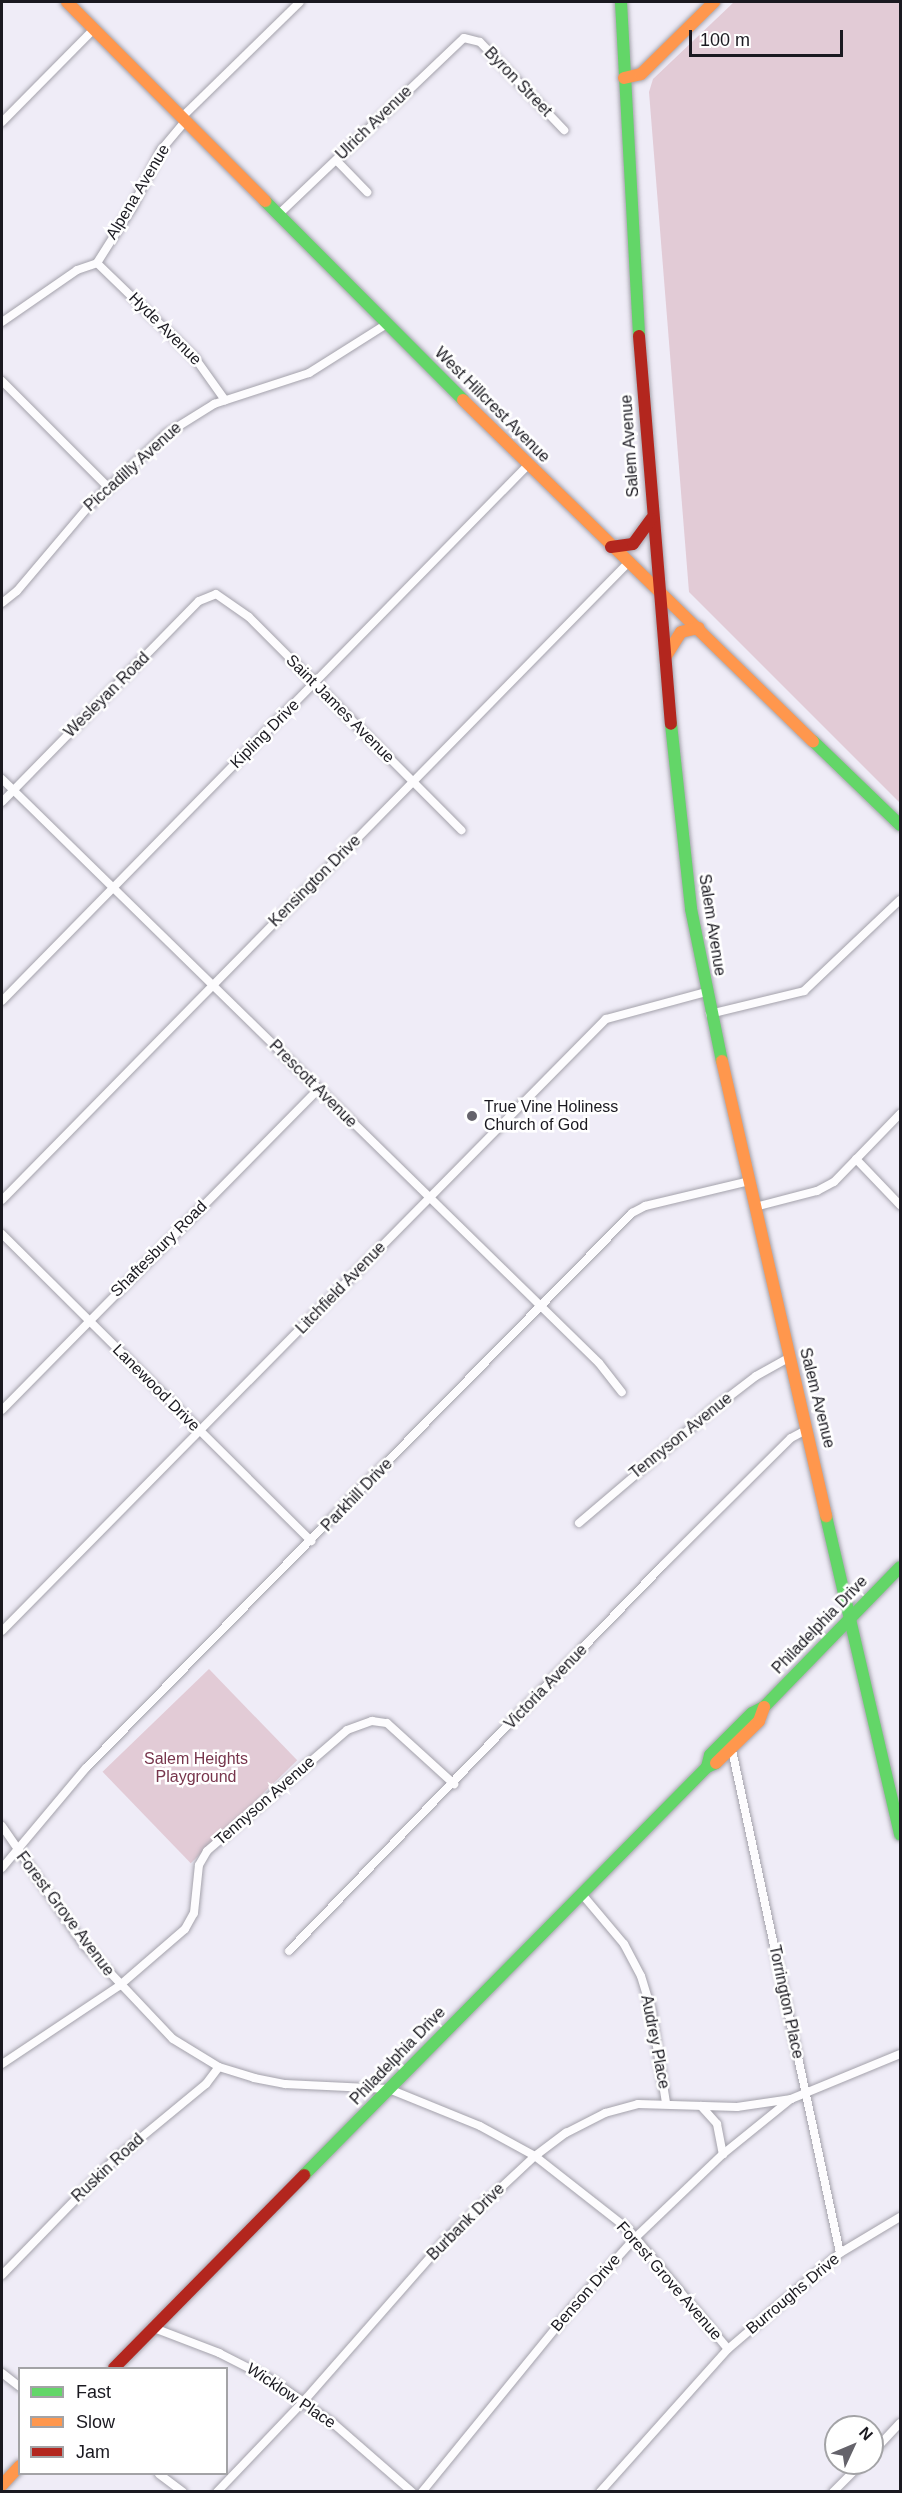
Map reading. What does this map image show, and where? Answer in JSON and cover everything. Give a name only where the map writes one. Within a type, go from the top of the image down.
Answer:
[{"type":"main road","name":"West Hillcrest Avenue","points":[[69,2],[528,465],[628,563],[658,587],[900,825]]},
{"type":"main road","name":"Salem Avenue","points":[[621,2],[651,517],[666,656],[679,818],[710,1014],[808,1429],[900,1835]]},
{"type":"main road","points":[[624,78],[641,74],[714,2]]},
{"type":"main road","points":[[611,547],[633,544],[651,517]]},
{"type":"main road","points":[[666,656],[681,632],[699,628]]},
{"type":"main road","name":"Philadelphia Drive","points":[[707,1767],[711,1755],[752,1713],[764,1707],[900,1567]]},
{"type":"main road","name":"Philadelphia Drive","points":[[115,2367],[707,1767],[719,1762],[732,1750],[759,1721],[764,1707]]},
{"type":"main road","points":[[2,2485],[18,2468]]},
{"type":"street","name":"Alpena Avenue","points":[[98,263],[134,206],[161,150],[184,118],[300,2]]},
{"type":"street","points":[[2,122],[94,29]]},
{"type":"street","name":"Byron Street","points":[[471,37],[564,130]]},
{"type":"street","name":"Ulrich Avenue","points":[[279,214],[460,41],[471,37]]},
{"type":"street","points":[[336,160],[367,192]]},
{"type":"street","points":[[2,322],[77,270],[98,263]]},
{"type":"street","name":"Hyde Avenue","points":[[98,263],[195,358],[225,400]]},
{"type":"street","name":"Piccadilly Avenue","points":[[2,603],[17,591],[57,539],[108,487],[166,434],[196,413],[225,400],[309,373],[388,323]]},
{"type":"street","points":[[2,381],[108,487]]},
{"type":"street","name":"Kipling Drive","points":[[2,1000],[528,465]]},
{"type":"street","name":"Kensington Drive","points":[[2,1200],[628,563]]},
{"type":"street","name":"Saint James Avenue","points":[[215,594],[236,605],[461,830]]},
{"type":"street","name":"Wesleyan Road","points":[[2,802],[198,601],[215,594]]},
{"type":"street","name":"Prescott Avenue","points":[[2,779],[539,1309],[599,1364],[622,1392]]},
{"type":"street","points":[[710,1014],[804,991],[900,900]]},
{"type":"street","name":"Litchfield Avenue","points":[[2,1631],[609,1016],[706,992]]},
{"type":"street","name":"Shaftesbury Road","points":[[2,1410],[318,1089]]},
{"type":"street","points":[[755,1207],[817,1191],[834,1182],[900,1114]]},
{"type":"street","points":[[856,1159],[900,1205]]},
{"type":"street","name":"Parkhill Drive","points":[[2,1868],[86,1768],[638,1209],[749,1181]]},
{"type":"street","name":"Lanewood Drive","points":[[2,1234],[311,1541]]},
{"type":"street","name":"Tennyson Avenue","points":[[579,1523],[713,1409],[756,1376],[790,1357]]},
{"type":"street","name":"Victoria Avenue","points":[[289,1951],[454,1784],[663,1565],[791,1438],[808,1429]]},
{"type":"street","name":"Tennyson Avenue","points":[[2,2064],[119,1986],[190,1923],[196,1908],[199,1865],[207,1851],[347,1730],[372,1720],[394,1729],[454,1784]]},
{"type":"street","name":"Torrington Place","points":[[732,1750],[840,2253]]},
{"type":"street","name":"Forest Grove Avenue","points":[[2,1826],[84,1945],[119,1986],[173,2039],[219,2067],[285,2084],[389,2089],[480,2126],[535,2156],[635,2238],[728,2349]]},
{"type":"street","name":"Audrey Place","points":[[581,1893],[624,1944],[640,1976],[653,2021],[666,2103]]},
{"type":"street","name":"Benson Drive","points":[[422,2492],[573,2307],[635,2238],[723,2154],[791,2099],[900,2054]]},
{"type":"street","name":"Ruskin Road","points":[[2,2275],[115,2159],[206,2084],[219,2067]]},
{"type":"street","name":"Burbank Drive","points":[[217,2492],[303,2402],[447,2238],[535,2156],[596,2116],[638,2104],[745,2106],[791,2099]]},
{"type":"street","points":[[701,2106],[717,2124],[723,2154]]},
{"type":"street","name":"Burroughs Drive","points":[[600,2492],[728,2349],[840,2253],[900,2217]]},
{"type":"street","name":"Wicklow Place","points":[[154,2328],[237,2361],[303,2402],[362,2446],[412,2492]]},
{"type":"street","points":[[2,2373],[18,2385]]},
{"type":"street","points":[[884,2440],[900,2423]]},
{"type":"street","points":[[160,2475],[183,2492]]},
{"type":"street","points":[[833,2492],[850,2475]]},
{"type":"green space","points":[[734,2],[900,2],[900,803],[689,592],[649,92],[653,79]]},
{"type":"green space","name":"Salem Heights Playground","points":[[209,1669],[297,1760],[191,1863],[103,1772]]},
{"type":"traffic: fast","points":[[621,2],[639,336]]},
{"type":"traffic: fast","points":[[265,201],[463,400]]},
{"type":"traffic: fast","points":[[671,724],[691,909],[722,1061]]},
{"type":"traffic: fast","points":[[813,741],[900,825]]},
{"type":"traffic: fast","points":[[826,1516],[900,1835]]},
{"type":"traffic: fast","points":[[707,1767],[710,1755],[752,1713],[764,1707],[900,1567]]},
{"type":"traffic: fast","points":[[304,2175],[707,1767],[716,1763]]},
{"type":"traffic: slow","points":[[67,2],[265,201]]},
{"type":"traffic: slow","points":[[624,78],[641,74],[714,2]]},
{"type":"traffic: slow","points":[[463,400],[813,741]]},
{"type":"traffic: slow","points":[[666,656],[681,632],[699,628]]},
{"type":"traffic: slow","points":[[722,1061],[826,1516]]},
{"type":"traffic: slow","points":[[716,1763],[759,1721],[764,1707]]},
{"type":"traffic: slow","points":[[2,2485],[18,2468]]},
{"type":"traffic: jam","points":[[639,336],[671,724]]},
{"type":"traffic: jam","points":[[611,547],[633,544],[651,519]]},
{"type":"traffic: jam","points":[[115,2367],[304,2175]]},
{"type":"place","name":"True Vine Holiness Church of God","points":[[472,1116]]}]
